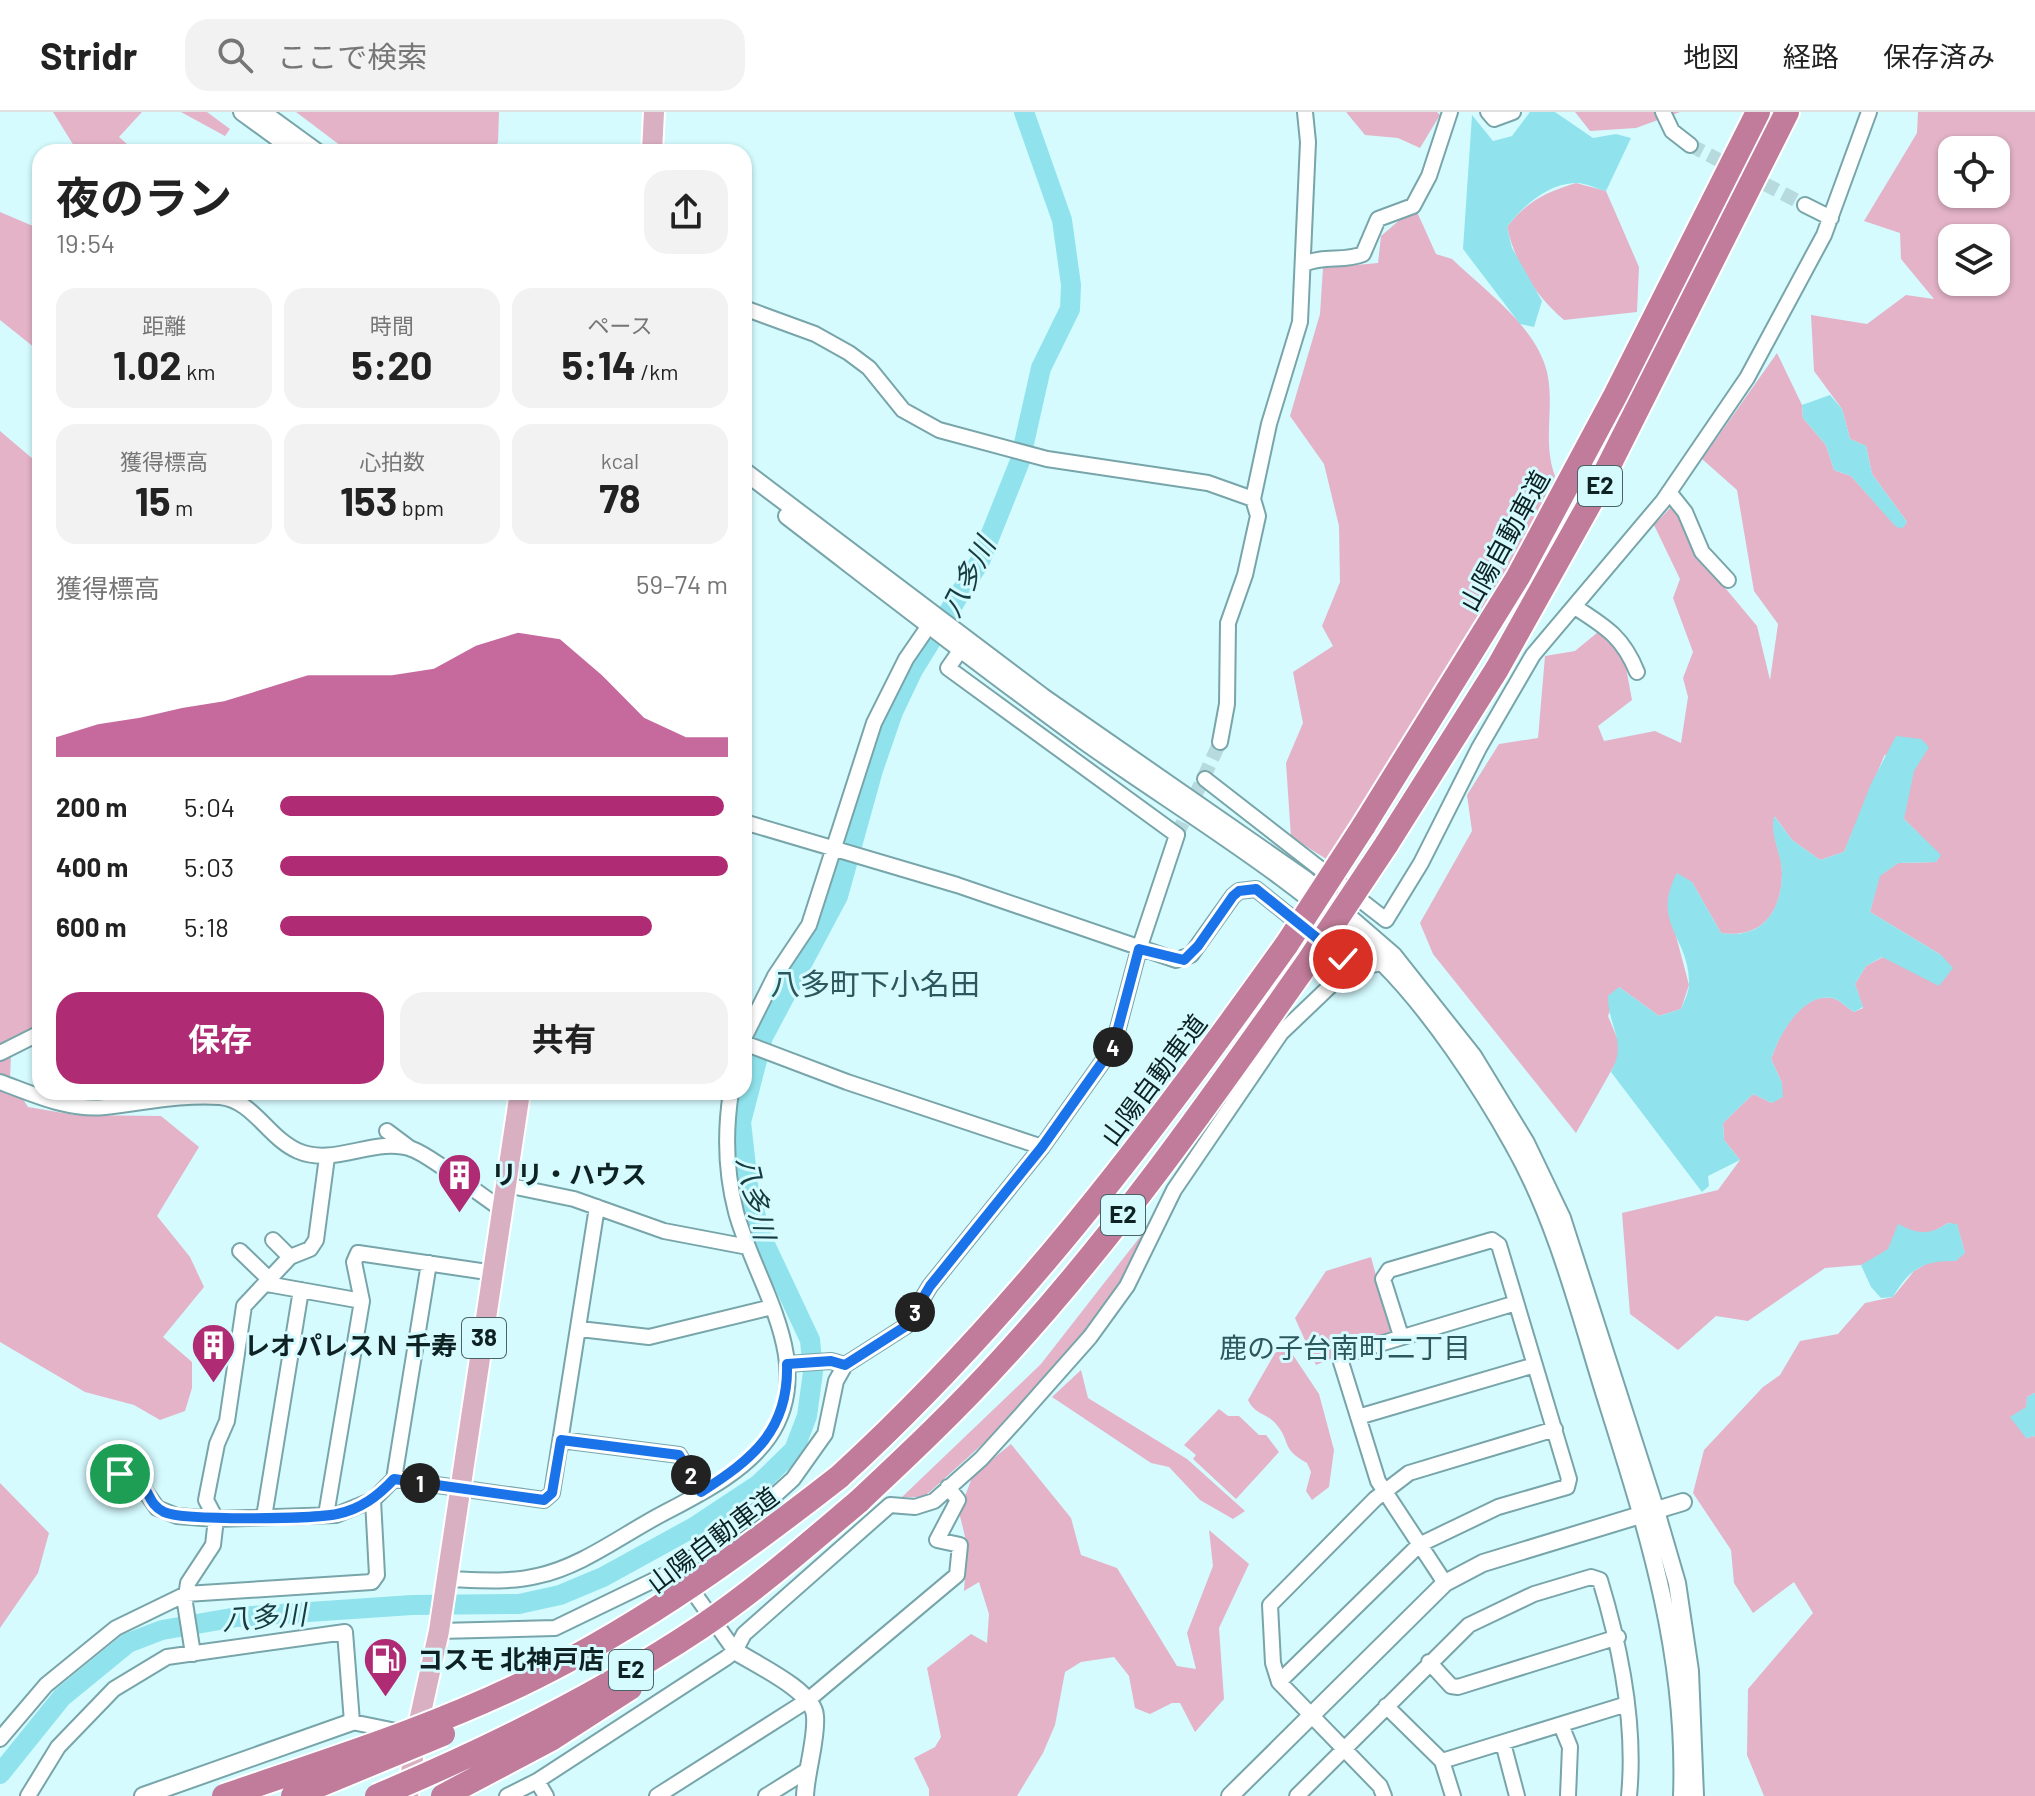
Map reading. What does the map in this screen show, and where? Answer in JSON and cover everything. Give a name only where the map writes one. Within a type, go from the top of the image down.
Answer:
[{"type":"highway","name":"山陽自動車道","points":[[293,1796],[478,1718],[605,1649],[724,1571],[839,1477],[892,1429],[983,1334],[1088,1213],[1196,1072],[1287,944],[1473,655],[1546,527],[1758,112]]},
{"type":"highway","name":"E2","points":[[443,1796],[551,1739],[655,1672],[756,1595],[915,1449],[1005,1356],[1100,1244],[1212,1097],[1308,962],[1497,669],[1590,503],[1787,112]]},
{"type":"highway","points":[[224,1796],[429,1723],[536,1677],[662,1606],[839,1477]]},
{"type":"highway","name":"E2","points":[[377,1796],[544,1719],[653,1657],[752,1589],[858,1502]]},
{"type":"main road","points":[[652,144],[654,112]]},
{"type":"main road","name":"38","points":[[408,1796],[416,1735],[439,1628],[519,1100]]},
{"type":"street","points":[[242,112],[286,144]]},
{"type":"street","points":[[262,112],[306,144]]},
{"type":"street","points":[[1220,742],[1227,704],[1228,623],[1245,575],[1258,516],[1253,499],[1269,424],[1300,322],[1304,264],[1301,112]]},
{"type":"street","points":[[1304,264],[1325,257],[1351,259],[1363,254],[1378,219],[1413,206],[1429,176],[1450,112]]},
{"type":"street","points":[[1488,112],[1494,119],[1513,112]]},
{"type":"street","points":[[1663,112],[1672,131],[1690,145]]},
{"type":"street","points":[[1205,779],[1386,920],[1421,863],[1479,748],[1533,655],[1669,492],[1747,378],[1805,276],[1831,218],[1869,112]]},
{"type":"street","points":[[1805,205],[1831,218]]},
{"type":"street","points":[[752,311],[815,334],[849,353],[869,368],[903,410],[939,430],[1047,459],[1208,483],[1253,499]]},
{"type":"street","points":[[752,477],[963,645],[1286,883],[1383,963],[1466,1067],[1516,1148],[1556,1240],[1649,1512],[1677,1583],[1690,1671],[1695,1796]]},
{"type":"street","points":[[752,491],[932,620]]},
{"type":"street","points":[[1669,492],[1685,512],[1702,552],[1728,580]]},
{"type":"street","points":[[1575,607],[1605,626],[1627,647],[1637,672]]},
{"type":"street","points":[[752,1024],[775,976],[809,925],[874,723],[906,659],[932,620]]},
{"type":"street","points":[[787,1364],[838,1363],[906,1326],[930,1286],[1042,1147],[1113,1047],[1139,949],[1177,835],[948,668],[963,645]]},
{"type":"street","points":[[963,645],[1305,879],[1371,933],[1473,1056],[1526,1143],[1562,1218],[1649,1512],[1679,1691],[1682,1796]]},
{"type":"street","points":[[752,824],[957,885],[1139,949],[1184,960],[1198,946],[1233,896],[1239,891],[1256,889],[1353,967]]},
{"type":"street","points":[[507,1796],[537,1781],[735,1651],[744,1634],[890,1505],[915,1507],[934,1501],[981,1459],[1090,1337],[1127,1286],[1174,1190],[1281,1033],[1353,967],[1383,963]]},
{"type":"street","points":[[0,1053],[32,1037]]},
{"type":"street","points":[[752,1045],[780,1057],[1042,1147]]},
{"type":"street","points":[[0,1082],[32,1093]]},
{"type":"street","points":[[52,1100],[104,1108],[143,1100]]},
{"type":"street","points":[[238,1100],[279,1140],[300,1152],[327,1157],[375,1149],[411,1149]]},
{"type":"street","points":[[446,1581],[539,1576],[569,1565],[701,1492],[733,1471],[770,1436],[782,1409],[787,1364],[783,1332],[748,1247],[730,1181],[727,1139],[730,1100]]},
{"type":"street","points":[[387,1131],[503,1210]]},
{"type":"street","points":[[192,1649],[186,1598],[188,1583],[213,1545],[216,1519],[206,1500],[217,1444],[227,1421],[244,1306],[290,1257],[310,1249],[316,1240],[327,1157]]},
{"type":"street","points":[[506,1185],[597,1207],[664,1231],[748,1247]]},
{"type":"street","points":[[394,1479],[544,1500],[552,1493],[597,1207]]},
{"type":"street","points":[[273,1240],[290,1257]]},
{"type":"street","points":[[1279,1682],[1419,1545],[1498,1507],[1567,1487],[1569,1479],[1555,1429],[1499,1245],[1492,1240],[1389,1270],[1383,1279],[1401,1336]]},
{"type":"street","points":[[240,1251],[268,1282],[362,1301]]},
{"type":"street","points":[[326,1515],[362,1301],[354,1262],[358,1253],[494,1273]]},
{"type":"street","points":[[100,1467],[136,1478],[157,1508],[166,1514],[216,1519],[336,1515],[373,1500],[394,1479],[429,1263]]},
{"type":"street","points":[[264,1517],[301,1290]]},
{"type":"street","points":[[1445,1583],[1372,1469],[1341,1362],[1343,1355],[1516,1303]]},
{"type":"street","points":[[580,1329],[649,1337],[772,1307]]},
{"type":"street","points":[[439,1628],[555,1628],[677,1569],[762,1507],[812,1457],[825,1434],[838,1363]]},
{"type":"street","points":[[1358,1417],[1535,1365]]},
{"type":"street","points":[[1384,1796],[1380,1786],[1279,1682],[1273,1663],[1270,1605],[1384,1491],[1409,1473],[1555,1429]]},
{"type":"street","points":[[561,1440],[679,1455],[701,1492]]},
{"type":"street","points":[[657,1796],[808,1700],[957,1575],[960,1545],[937,1540],[958,1500],[948,1487]]},
{"type":"street","points":[[0,1739],[46,1685],[116,1628],[186,1598],[372,1582],[377,1575],[373,1500]]},
{"type":"street","points":[[1230,1796],[1445,1583],[1483,1563],[1683,1502]]},
{"type":"street","points":[[677,1569],[735,1651],[808,1700],[816,1714],[805,1796]]},
{"type":"street","points":[[1301,1795],[1343,1749],[1469,1625],[1505,1606],[1591,1577],[1600,1580],[1618,1637],[1627,1704],[1629,1796]]},
{"type":"street","points":[[28,1796],[58,1747],[114,1689],[167,1657],[192,1649],[345,1632],[352,1722]]},
{"type":"street","points":[[1429,1662],[1451,1686],[1458,1687],[1618,1637]]},
{"type":"street","points":[[1442,1761],[1627,1704]]},
{"type":"street","points":[[1386,1706],[1442,1761],[1453,1796]]},
{"type":"street","points":[[143,1796],[352,1722],[416,1735]]},
{"type":"street","points":[[1561,1725],[1570,1747],[1568,1796]]},
{"type":"street","points":[[1503,1743],[1517,1796]]},
{"type":"street","points":[[222,1768],[232,1796]]},
{"type":"street","points":[[766,1796],[806,1771]]},
{"type":"street","points":[[537,1781],[546,1796]]},
{"type":"shaded area","points":[[53,112],[142,112],[119,137],[127,144],[73,144]]},
{"type":"shaded area","points":[[181,112],[207,112],[230,129],[225,136]]},
{"type":"shaded area","points":[[296,112],[499,112],[497,144],[338,144]]},
{"type":"shaded area","points":[[1346,112],[1437,112],[1440,115],[1420,148],[1398,138],[1365,135]]},
{"type":"shaded area","points":[[1575,112],[1680,112],[1636,128],[1590,131]]},
{"type":"shaded area","points":[[1918,112],[2035,112],[2035,1393],[2027,1397],[2026,1438],[2035,1436],[2035,1796],[1764,1796],[1747,1755],[1748,1689],[1813,1613],[1794,1582],[1753,1613],[1734,1583],[1731,1550],[1693,1493],[1704,1450],[1763,1387],[1780,1375],[1800,1341],[1838,1334],[1865,1303],[1893,1297],[1914,1271],[1931,1261],[1965,1253],[1957,1225],[1948,1223],[1926,1233],[1911,1231],[1881,1256],[1861,1265],[1825,1268],[1748,1321],[1716,1316],[1678,1350],[1630,1314],[1622,1213],[1718,1190],[1740,1160],[1724,1140],[1723,1123],[1753,1094],[1772,1103],[1782,1083],[1771,1059],[1785,1028],[1801,1009],[1821,998],[1832,998],[1854,1012],[1863,1008],[1855,984],[1866,966],[1883,957],[1911,969],[1941,955],[1870,912],[1879,876],[1898,863],[1936,862],[1940,855],[1904,819],[1885,754],[1844,852],[1820,860],[1792,840],[1775,817],[1781,887],[1774,911],[1758,927],[1748,932],[1721,933],[1692,882],[1675,932],[1689,985],[1681,1009],[1659,1016],[1619,987],[1608,1016],[1620,1045],[1619,1057],[1576,1133],[1433,954],[1420,923],[1472,831],[1467,795],[1499,744],[1538,738],[1545,656],[1575,651],[1598,632],[1624,657],[1632,700],[1598,726],[1604,741],[1655,731],[1681,743],[1688,697],[1683,678],[1693,652],[1673,598],[1680,579],[1654,525],[1673,505],[1711,571],[1757,626],[1770,680],[1778,624],[1754,591],[1737,490],[1702,459],[1777,353],[1802,405],[1803,418],[1826,445],[1834,470],[1851,476],[1896,526],[1903,527],[1907,522],[1872,474],[1866,446],[1850,439],[1842,409],[1814,371],[1811,315],[1867,324],[1906,295],[1934,299],[1901,259],[1900,233],[1864,221],[1917,133]]},
{"type":"shaded area","points":[[1576,183],[1606,191],[1639,267],[1637,312],[1564,320],[1535,289],[1515,254],[1507,227],[1537,199]]},
{"type":"shaded area","points":[[0,212],[32,226],[32,346],[0,320]]},
{"type":"shaded area","points":[[1417,212],[1436,254],[1452,259],[1507,310],[1521,324],[1541,355],[1549,385],[1549,450],[1555,476],[1488,614],[1328,860],[1291,837],[1286,763],[1303,723],[1293,672],[1333,646],[1322,626],[1340,582],[1339,526],[1324,464],[1290,416],[1320,314],[1323,268],[1378,263],[1381,236],[1402,218]]},
{"type":"shaded area","points":[[0,431],[32,458],[32,1046],[11,1056],[10,1079],[28,1107],[75,1115],[161,1116],[199,1147],[157,1216],[190,1257],[204,1287],[163,1337],[192,1362],[192,1388],[185,1411],[160,1420],[134,1405],[85,1392],[0,1342]]},
{"type":"shaded area","points":[[1168,1201],[1120,1292],[1035,1397],[924,1497],[902,1497],[1041,1364]]},
{"type":"shaded area","points":[[1371,1257],[1392,1334],[1332,1353],[1333,1358],[1316,1365],[1295,1318],[1326,1271]]},
{"type":"shaded area","points":[[1287,1346],[1319,1394],[1334,1450],[1329,1487],[1312,1500],[1306,1491],[1311,1472],[1307,1463],[1290,1449],[1276,1424],[1254,1409],[1248,1400],[1275,1353]]},
{"type":"shaded area","points":[[1081,1370],[1088,1398],[1187,1459],[1245,1511],[1233,1519],[1200,1500],[1169,1467],[1151,1463],[1052,1397]]},
{"type":"shaded area","points":[[1219,1409],[1228,1416],[1239,1416],[1259,1435],[1266,1435],[1279,1452],[1236,1499],[1193,1459],[1196,1455],[1184,1445]]},
{"type":"shaded area","points":[[1011,1444],[1071,1518],[1081,1555],[1117,1568],[1177,1666],[1196,1669],[1187,1633],[1213,1566],[1209,1530],[1249,1564],[1219,1628],[1224,1699],[1195,1732],[1180,1703],[1172,1703],[1150,1714],[1135,1708],[1129,1676],[1114,1657],[1081,1662],[1065,1672],[1055,1725],[1043,1753],[1017,1796],[929,1796],[929,1789],[914,1758],[935,1747],[941,1737],[927,1668],[971,1634],[987,1643],[989,1614],[979,1582],[964,1591],[967,1545],[959,1512],[973,1475]]},
{"type":"shaded area","points":[[0,1483],[49,1533],[38,1573],[0,1628]]},
{"type":"water","points":[[1530,112],[1555,112],[1593,138],[1616,134],[1631,138],[1606,191],[1579,183],[1555,187],[1528,204],[1507,227],[1512,248],[1542,301],[1534,327],[1520,324],[1463,249],[1472,115],[1493,141],[1512,136]]},
{"type":"water","points":[[1830,395],[1842,409],[1850,439],[1866,446],[1872,474],[1907,522],[1903,528],[1896,527],[1851,476],[1834,470],[1826,445],[1803,418],[1802,405]]},
{"type":"water","points":[[1896,736],[1921,739],[1929,747],[1914,771],[1904,819],[1941,855],[1936,862],[1898,863],[1880,876],[1870,912],[1941,955],[1953,968],[1939,986],[1882,957],[1866,966],[1855,984],[1863,1007],[1854,1012],[1835,999],[1821,998],[1801,1009],[1785,1028],[1771,1059],[1782,1083],[1783,1097],[1772,1103],[1753,1094],[1723,1123],[1724,1140],[1740,1160],[1708,1176],[1709,1186],[1702,1192],[1611,1072],[1618,1043],[1608,996],[1619,987],[1659,1016],[1681,1009],[1689,987],[1688,968],[1669,918],[1668,905],[1677,873],[1692,882],[1721,933],[1748,932],[1758,927],[1774,910],[1781,886],[1780,857],[1773,831],[1774,816],[1792,840],[1820,860],[1844,852],[1871,784]]},
{"type":"water","points":[[1948,1223],[1957,1224],[1965,1253],[1956,1261],[1935,1262],[1918,1268],[1905,1279],[1893,1297],[1881,1298],[1871,1287],[1861,1265],[1888,1249],[1898,1224],[1923,1232]]},
{"type":"water","points":[[2035,1393],[2035,1436],[2026,1438],[2010,1417],[2026,1407],[2027,1397]]},
{"type":"waterway","name":"八多川","points":[[752,1080],[763,1037],[838,896],[873,770],[893,712],[913,670],[980,561],[1020,461],[1041,368],[1070,309],[1071,285],[1062,220],[1024,112]]},
{"type":"waterway","name":"八多川","points":[[0,1774],[62,1697],[128,1643],[162,1630],[237,1617],[412,1605],[519,1604],[560,1595],[603,1577],[694,1527],[759,1484],[794,1450],[807,1416],[813,1372],[810,1340],[763,1240],[749,1193],[741,1122],[747,1100]]},
{"type":"tunnel","points":[[1690,145],[1805,205]]},
{"type":"tunnel","points":[[1177,835],[1220,742]]},
{"type":"place","name":"リリ・ハウス","points":[[460,1214]]},
{"type":"place","name":"レオパレスＮ 千寿","points":[[213,1385]]},
{"type":"place","name":"コスモ 北神戸店","points":[[386,1699]]},
{"type":"district","name":"八多町下小名田","points":[[875,985]]},
{"type":"district","name":"鹿の子台南町二丁目","points":[[1345,1348]]},
{"type":"route","points":[[120,1474],[143,1483],[157,1508],[166,1514],[216,1519],[336,1515],[373,1500],[394,1479],[544,1500],[552,1493],[561,1440],[679,1455],[701,1492],[733,1471],[770,1436],[782,1409],[788,1382],[787,1364],[831,1361],[845,1365],[906,1326],[930,1286],[1042,1147],[1113,1047],[1139,949],[1184,960],[1198,946],[1233,896],[1239,891],[1256,889],[1343,959]]}]
